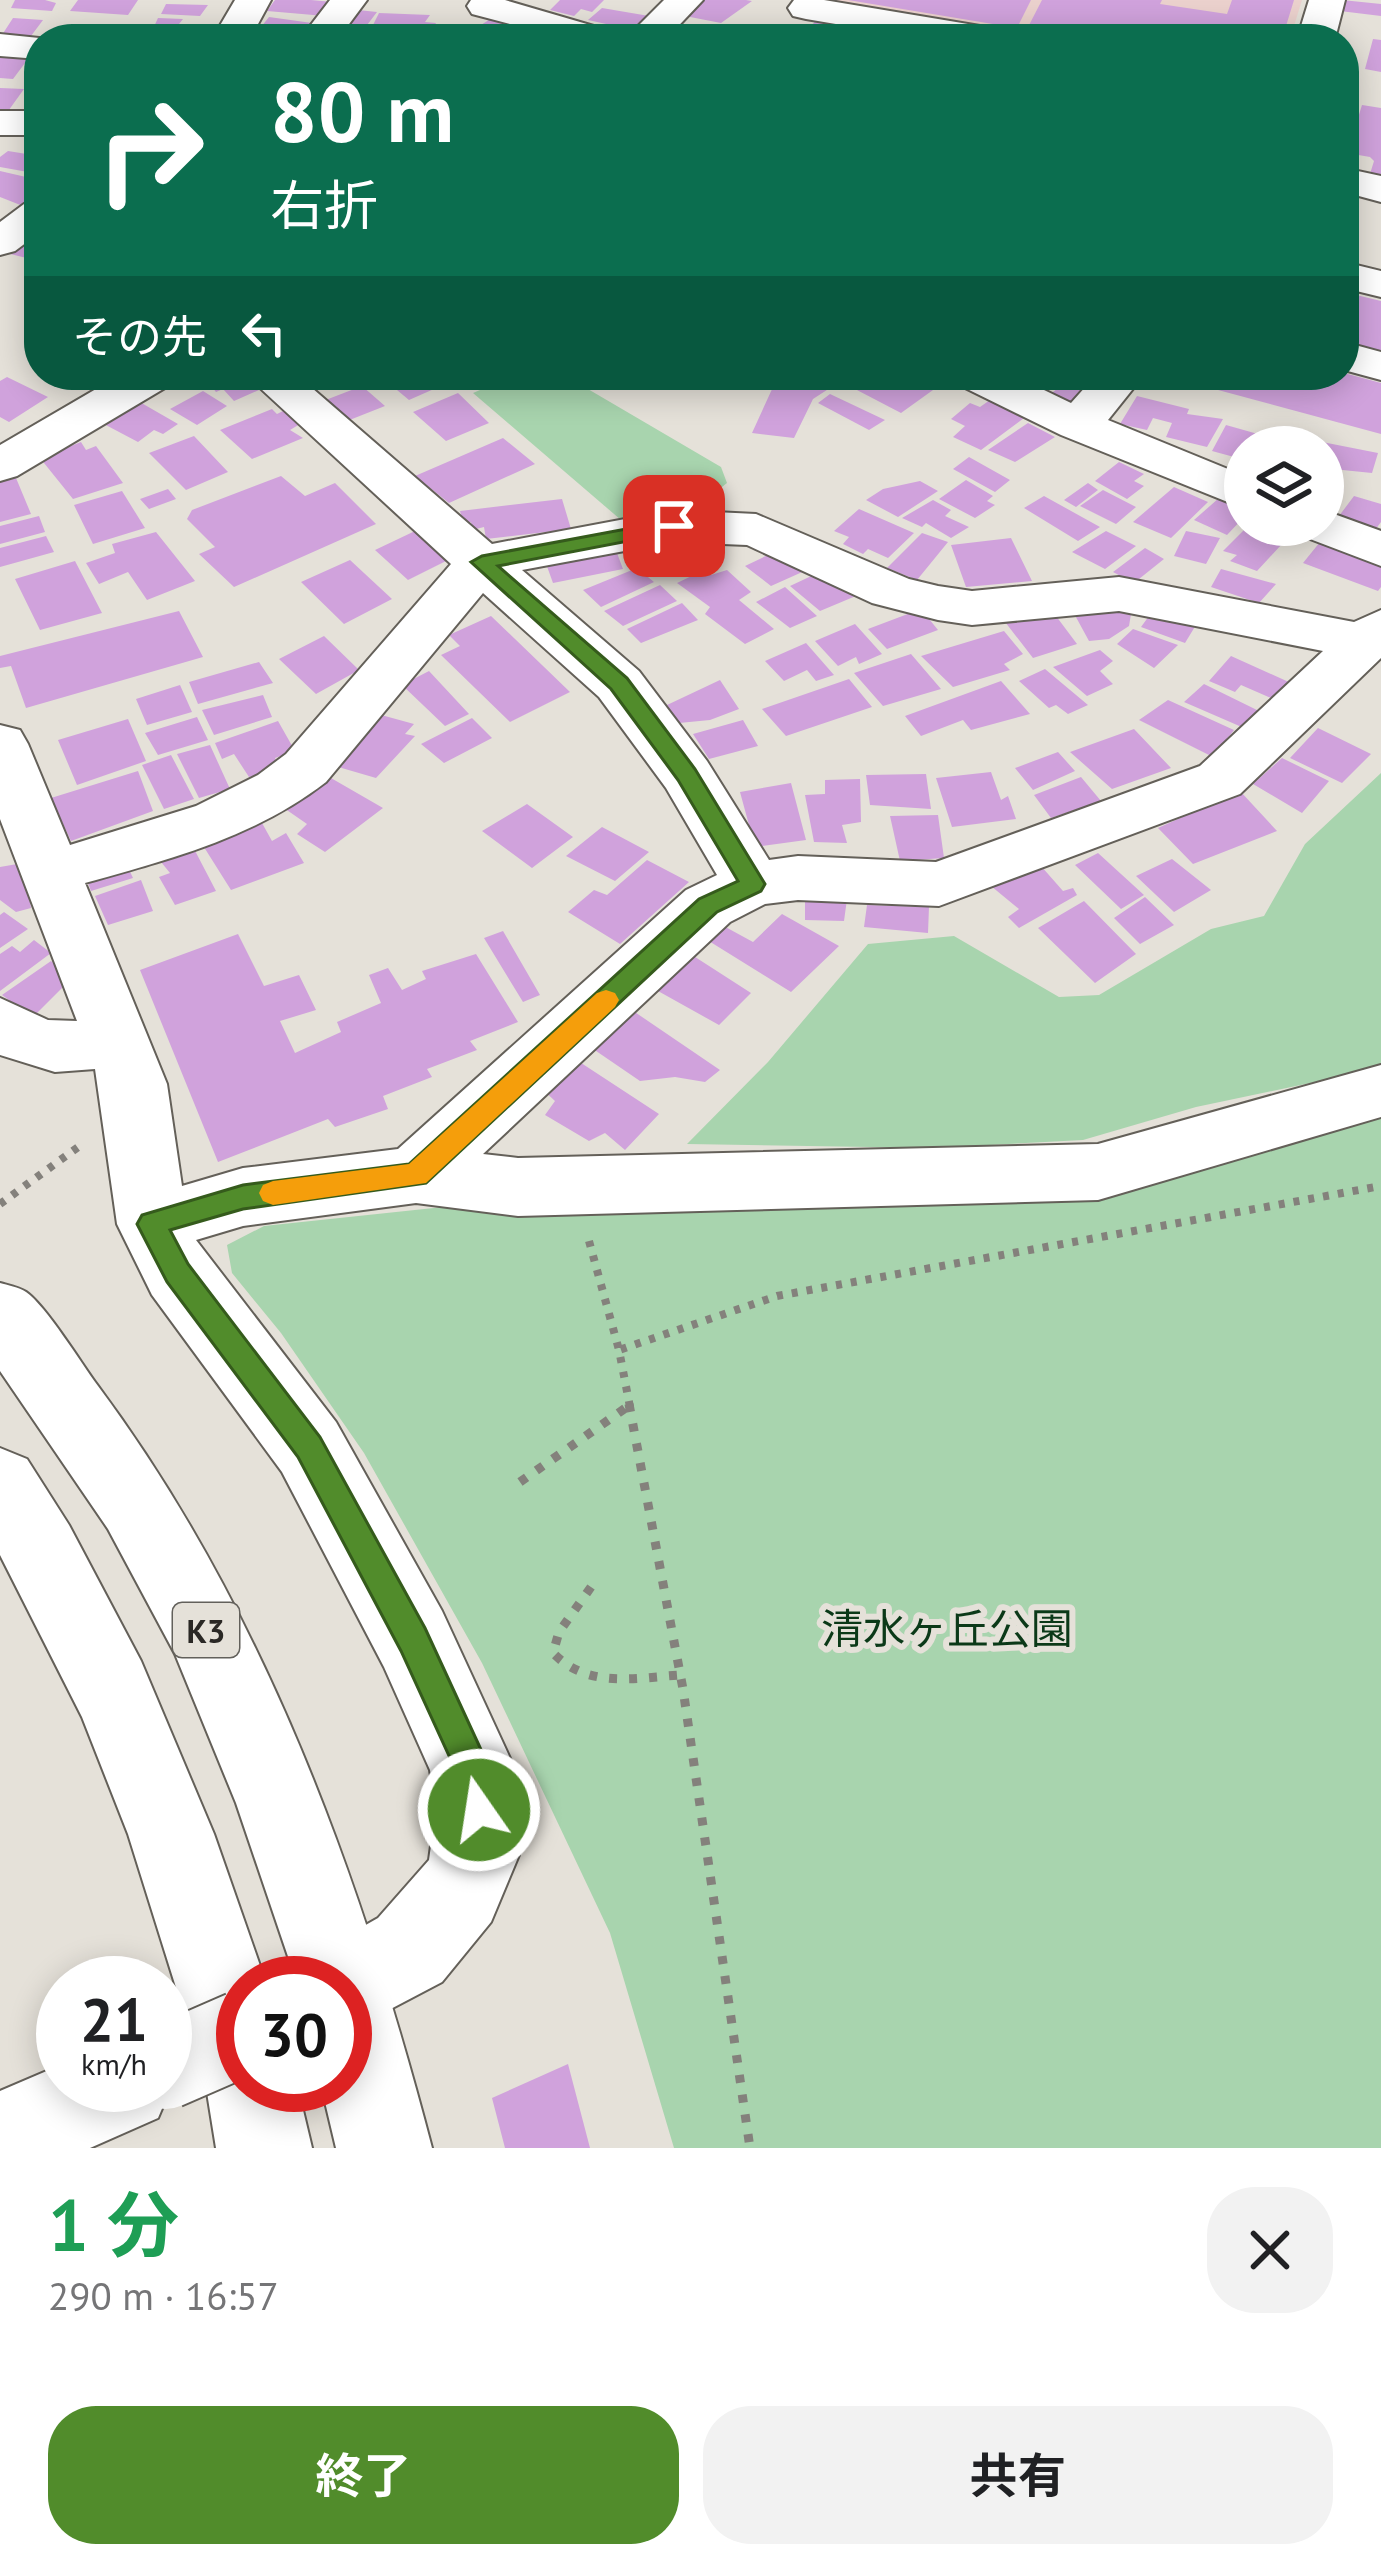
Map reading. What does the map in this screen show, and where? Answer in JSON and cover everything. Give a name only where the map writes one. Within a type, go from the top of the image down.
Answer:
[{"type":"main road","points":[[331,24],[349,0]]},
{"type":"main road","points":[[660,24],[686,0]]},
{"type":"main road","points":[[465,24],[488,3],[560,24]]},
{"type":"main road","points":[[802,16],[868,24]]},
{"type":"main road","points":[[0,466],[128,390]]},
{"type":"main road","points":[[285,390],[619,684],[687,775],[752,884]]},
{"type":"main road","points":[[1007,390],[1224,485]]},
{"type":"main road","points":[[1078,425],[1108,390]]},
{"type":"main road","points":[[50,872],[220,820],[260,803],[284,786],[306,768],[482,562],[674,526],[756,530],[891,591],[938,604],[972,608],[1119,594],[1373,635]]},
{"type":"main road","points":[[1344,535],[1381,550]]},
{"type":"main road","points":[[416,1174],[708,906],[752,884],[798,878],[939,884],[1220,780],[1373,635]]},
{"type":"main road","points":[[0,744],[134,1084],[152,1224],[178,1273],[309,1447],[413,1639],[472,1767],[479,1810],[475,1855],[442,1916],[410,1950],[372,1971]]},
{"type":"main road","points":[[0,1023],[28,1044],[64,1049],[116,1040]]},
{"type":"main road","points":[[152,1224],[243,1197],[416,1174],[518,1187],[1097,1172],[1381,1091]]},
{"type":"main road","name":"K3","points":[[0,1314],[135,1501],[203,1624],[287,1817],[334,1956]]},
{"type":"main road","points":[[0,1484],[73,1608],[140,1753],[196,1897],[216,1966]]},
{"type":"main road","name":"K3","points":[[372,2100],[384,2148]]},
{"type":"main road","points":[[0,2139],[63,2112]]},
{"type":"main road","points":[[256,2112],[264,2148]]},
{"type":"path","points":[[0,1204],[67,1155]]},
{"type":"path","points":[[573,1185],[619,1350],[680,1675],[750,2148]]},
{"type":"path","points":[[619,1350],[777,1296],[1381,1186]]},
{"type":"path","points":[[520,1481],[627,1407]]},
{"type":"path","points":[[591,1587],[560,1632],[553,1653],[566,1670],[589,1678],[680,1675]]},
{"type":"shaded area","points":[[823,0],[1302,0],[1295,24],[936,24],[830,7]]},
{"type":"green space","points":[[590,390],[721,467],[727,483],[693,510],[621,520],[473,393]]},
{"type":"green space","points":[[1381,773],[1381,1068],[1196,1107],[1083,1140],[933,1148],[687,1144],[768,1062],[868,944],[954,936],[1059,997],[1099,995],[1211,929],[1264,916],[1305,844]]},
{"type":"green space","name":"清水ヶ丘公園","points":[[1381,1107],[1381,2148],[674,2148],[610,1933],[482,1663],[364,1453],[281,1333],[232,1273],[227,1245],[264,1226],[462,1205],[1124,1190]]},
{"type":"building","points":[[15,0],[56,3],[52,11],[11,8]]},
{"type":"building","points":[[78,0],[138,0],[128,15],[70,11]]},
{"type":"building","points":[[275,0],[333,2],[325,16],[267,11]]},
{"type":"building","points":[[560,0],[604,0],[592,12],[581,9],[574,16],[550,10]]},
{"type":"building","points":[[701,0],[752,1],[721,23],[685,16]]},
{"type":"building","points":[[848,0],[1031,0],[1019,24],[993,24]]},
{"type":"building","points":[[1042,0],[1162,0],[1160,4],[1227,14],[1232,0],[1294,0],[1287,24],[1030,24]]},
{"type":"building","points":[[1342,0],[1381,4],[1381,16],[1340,11]]},
{"type":"building","points":[[166,4],[208,5],[200,16],[161,14]]},
{"type":"building","points":[[602,8],[655,17],[646,24],[588,20]]},
{"type":"building","points":[[358,10],[377,12],[368,24],[347,24]]},
{"type":"building","points":[[379,13],[430,15],[425,22],[436,23],[435,24],[374,24]]},
{"type":"building","points":[[495,16],[517,22],[514,24],[482,24]]},
{"type":"building","points":[[269,17],[319,24],[263,24]]},
{"type":"building","points":[[13,18],[43,20],[24,24],[24,40],[0,38]]},
{"type":"building","points":[[158,18],[183,19],[179,24],[155,24]]},
{"type":"building","points":[[1373,39],[1381,40],[1381,72],[1365,69]]},
{"type":"building","points":[[0,57],[24,59],[13,79],[0,78]]},
{"type":"building","points":[[0,88],[24,89],[6,114],[0,113]]},
{"type":"building","points":[[1362,105],[1381,108],[1381,176],[1370,174],[1374,161],[1370,157],[1359,155]]},
{"type":"building","points":[[8,151],[24,154],[24,171],[0,167],[0,157]]},
{"type":"building","points":[[0,171],[24,177],[24,206],[0,197]]},
{"type":"building","points":[[24,234],[24,257],[2,252]]},
{"type":"building","points":[[1359,296],[1381,301],[1381,351],[1359,345]]},
{"type":"building","points":[[7,377],[24,385],[24,390],[48,397],[9,422],[0,417],[0,381]]},
{"type":"building","points":[[1359,377],[1381,383],[1381,434],[1218,390],[1359,390]]},
{"type":"building","points":[[224,390],[259,390],[234,401]]},
{"type":"building","points":[[352,390],[367,390],[385,406],[347,421],[323,401]]},
{"type":"building","points":[[397,390],[432,390],[409,400]]},
{"type":"building","points":[[772,390],[827,390],[813,399],[794,438],[752,433]]},
{"type":"building","points":[[857,390],[933,390],[901,413]]},
{"type":"building","points":[[1056,390],[1088,390],[1068,405],[1048,396]]},
{"type":"building","points":[[203,391],[227,406],[197,425],[170,409]]},
{"type":"building","points":[[458,393],[489,423],[446,441],[413,412]]},
{"type":"building","points":[[830,394],[885,420],[869,430],[818,403]]},
{"type":"building","points":[[1137,396],[1189,409],[1187,414],[1223,419],[1207,447],[1166,437],[1172,423],[1153,418],[1147,430],[1120,424]]},
{"type":"building","points":[[990,400],[1024,418],[981,450],[953,437],[965,426],[951,419],[970,403],[980,407]]},
{"type":"building","points":[[138,401],[178,424],[163,434],[154,430],[138,442],[102,423]]},
{"type":"building","points":[[272,409],[277,414],[285,410],[300,424],[290,430],[303,438],[252,459],[220,430]]},
{"type":"building","points":[[1028,423],[1055,437],[1015,462],[988,450]]},
{"type":"building","points":[[1224,429],[1224,454],[1212,451]]},
{"type":"building","points":[[194,436],[228,472],[186,490],[149,453]]},
{"type":"building","points":[[503,438],[535,464],[449,503],[415,476]]},
{"type":"building","points":[[81,442],[86,450],[96,446],[123,483],[73,499],[40,458]]},
{"type":"building","points":[[1344,446],[1378,453],[1372,473],[1344,470]]},
{"type":"building","points":[[969,457],[1010,480],[995,492],[953,469]]},
{"type":"building","points":[[1119,462],[1144,474],[1134,481],[1144,486],[1127,499],[1095,481]]},
{"type":"building","points":[[281,476],[305,496],[335,483],[376,524],[234,587],[199,554],[215,547],[187,519],[192,510]]},
{"type":"building","points":[[16,478],[31,514],[0,522],[0,482]]},
{"type":"building","points":[[966,480],[993,496],[987,501],[995,505],[975,518],[939,499]]},
{"type":"building","points":[[920,481],[938,491],[898,517],[866,500],[883,489]]},
{"type":"building","points":[[1088,483],[1098,490],[1076,507],[1064,500]]},
{"type":"building","points":[[1174,487],[1208,502],[1171,538],[1133,522]]},
{"type":"building","points":[[168,489],[176,499],[149,509],[140,499]]},
{"type":"building","points":[[1103,490],[1136,507],[1116,524],[1080,506]]},
{"type":"building","points":[[122,491],[145,528],[93,544],[74,505]]},
{"type":"building","points":[[1044,496],[1100,527],[1078,541],[1024,508]]},
{"type":"building","points":[[1354,496],[1381,504],[1381,522],[1375,530],[1344,518]]},
{"type":"building","points":[[1219,498],[1224,500],[1224,534],[1194,520]]},
{"type":"building","points":[[562,499],[571,529],[486,539],[484,527],[472,530],[471,522],[464,525],[460,511]]},
{"type":"building","points":[[933,500],[951,510],[945,516],[969,527],[951,538],[926,523],[922,527],[902,518]]},
{"type":"building","points":[[859,509],[914,533],[888,558],[868,549],[863,554],[843,544],[849,537],[834,531]]},
{"type":"building","points":[[39,516],[45,532],[0,544],[0,526]]},
{"type":"building","points":[[415,531],[446,561],[408,580],[375,550]]},
{"type":"building","points":[[1106,531],[1136,546],[1105,569],[1072,552]]},
{"type":"building","points":[[1186,531],[1220,538],[1206,564],[1174,556]]},
{"type":"building","points":[[156,532],[195,581],[147,600],[128,572],[99,584],[86,563],[115,553],[112,544]]},
{"type":"building","points":[[922,533],[948,542],[917,580],[887,568]]},
{"type":"building","points":[[46,536],[54,552],[0,567],[0,548]]},
{"type":"building","points":[[1011,538],[1032,581],[966,587],[951,545]]},
{"type":"building","points":[[614,545],[623,569],[553,583],[544,558]]},
{"type":"building","points":[[1228,546],[1280,546],[1257,571],[1230,561],[1237,555],[1223,551]]},
{"type":"building","points":[[1317,546],[1330,546],[1381,566],[1381,587],[1378,591],[1303,563]]},
{"type":"building","points":[[1145,548],[1164,559],[1134,583],[1113,572]]},
{"type":"building","points":[[770,554],[809,569],[771,586],[745,566]]},
{"type":"building","points":[[350,560],[392,599],[344,624],[301,582]]},
{"type":"building","points":[[75,561],[102,613],[40,630],[15,579]]},
{"type":"building","points":[[637,568],[654,582],[601,607],[583,590]]},
{"type":"building","points":[[1221,569],[1276,584],[1259,603],[1211,587]]},
{"type":"building","points":[[727,570],[751,592],[739,600],[774,629],[745,644],[705,614],[710,607],[677,583],[702,571],[711,575]]},
{"type":"building","points":[[822,571],[863,593],[820,611],[790,586]]},
{"type":"building","points":[[660,585],[677,601],[623,626],[604,611]]},
{"type":"building","points":[[785,587],[817,616],[790,628],[756,602]]},
{"type":"building","points":[[682,603],[698,620],[641,643],[627,629]]},
{"type":"building","points":[[1157,605],[1199,620],[1185,643],[1141,627]]},
{"type":"building","points":[[1050,608],[1077,644],[1033,658],[1002,618]]},
{"type":"building","points":[[1071,608],[1132,608],[1129,626],[1109,639],[1089,641]]},
{"type":"building","points":[[921,609],[938,630],[887,649],[868,629]]},
{"type":"building","points":[[179,611],[203,657],[26,708],[11,666],[0,668],[0,656]]},
{"type":"building","points":[[491,616],[570,692],[510,722],[441,655],[460,646],[449,635]]},
{"type":"building","points":[[855,624],[882,654],[859,664],[856,657],[838,666],[815,641]]},
{"type":"building","points":[[1133,629],[1178,645],[1154,668],[1117,644]]},
{"type":"building","points":[[1004,631],[1023,654],[1004,664],[1010,670],[953,687],[921,656]]},
{"type":"building","points":[[324,636],[359,670],[316,694],[279,659]]},
{"type":"building","points":[[806,643],[834,675],[816,681],[807,670],[784,681],[765,661]]},
{"type":"building","points":[[1100,650],[1113,661],[1100,671],[1113,684],[1087,696],[1053,667]]},
{"type":"building","points":[[911,654],[941,689],[883,706],[854,673]]},
{"type":"building","points":[[1231,656],[1291,683],[1273,699],[1241,685],[1235,692],[1209,681]]},
{"type":"building","points":[[259,662],[273,683],[198,704],[189,682]]},
{"type":"building","points":[[1045,669],[1088,705],[1068,714],[1056,705],[1049,708],[1019,681]]},
{"type":"building","points":[[429,671],[469,714],[445,726],[402,685]]},
{"type":"building","points":[[849,679],[872,707],[786,736],[762,709]]},
{"type":"building","points":[[720,680],[739,709],[710,720],[679,723],[667,705]]},
{"type":"building","points":[[1001,681],[1030,714],[971,730],[963,720],[921,736],[905,716]]},
{"type":"building","points":[[1204,684],[1259,711],[1244,728],[1184,702]]},
{"type":"building","points":[[180,685],[192,712],[147,725],[136,699]]},
{"type":"building","points":[[263,695],[272,717],[214,735],[202,710]]},
{"type":"building","points":[[1168,700],[1234,730],[1213,757],[1139,720]]},
{"type":"building","points":[[374,713],[414,724],[405,734],[415,736],[376,778],[328,764]]},
{"type":"building","points":[[197,717],[208,740],[158,755],[145,733]]},
{"type":"building","points":[[472,718],[492,738],[444,763],[421,744]]},
{"type":"building","points":[[128,719],[146,761],[77,785],[58,740]]},
{"type":"building","points":[[743,720],[758,746],[709,759],[693,734]]},
{"type":"building","points":[[278,721],[295,751],[275,758],[279,768],[249,777],[234,754],[222,759],[215,743]]},
{"type":"building","points":[[1318,728],[1371,754],[1342,783],[1290,758]]},
{"type":"building","points":[[1134,729],[1171,768],[1112,789],[1070,752]]},
{"type":"building","points":[[210,745],[230,789],[199,798],[177,754]]},
{"type":"building","points":[[1058,752],[1075,771],[1033,790],[1015,768]]},
{"type":"building","points":[[171,755],[194,799],[164,809],[142,765]]},
{"type":"building","points":[[1282,758],[1329,781],[1302,813],[1253,784]]},
{"type":"building","points":[[138,771],[153,811],[71,841],[51,798]]},
{"type":"building","points":[[991,772],[1001,800],[1008,796],[1016,819],[952,827],[936,778]]},
{"type":"building","points":[[324,774],[383,808],[325,852],[297,834],[307,824],[281,806]]},
{"type":"building","points":[[926,774],[931,809],[870,805],[866,775]]},
{"type":"building","points":[[1081,777],[1101,801],[1051,818],[1034,795]]},
{"type":"building","points":[[860,779],[861,822],[842,825],[847,843],[814,842],[805,795],[825,794],[825,780]]},
{"type":"building","points":[[791,783],[806,840],[755,847],[740,792]]},
{"type":"building","points":[[1240,791],[1277,831],[1193,864],[1158,828]]},
{"type":"building","points":[[527,804],[573,837],[532,868],[482,831]]},
{"type":"building","points":[[257,814],[272,841],[286,833],[304,863],[231,890],[197,836]]},
{"type":"building","points":[[938,815],[944,858],[900,861],[890,816]]},
{"type":"building","points":[[602,827],[649,852],[615,881],[566,856]]},
{"type":"building","points":[[192,845],[216,891],[175,905],[159,877],[170,873],[157,857]]},
{"type":"building","points":[[1098,853],[1144,895],[1121,909],[1075,865]]},
{"type":"building","points":[[123,857],[133,878],[91,891],[84,871]]},
{"type":"building","points":[[1172,859],[1211,890],[1174,912],[1136,876]]},
{"type":"building","points":[[647,860],[689,882],[620,944],[568,912],[594,890],[607,895]]},
{"type":"building","points":[[23,863],[31,908],[16,912],[0,900],[0,867]]},
{"type":"building","points":[[1041,866],[1063,891],[1073,888],[1077,895],[1019,928],[1008,917],[1019,909],[991,886]]},
{"type":"building","points":[[141,880],[153,911],[108,925],[95,896]]},
{"type":"building","points":[[805,897],[847,899],[844,921],[805,920]]},
{"type":"building","points":[[1145,897],[1174,925],[1140,944],[1114,918]]},
{"type":"building","points":[[1084,901],[1136,954],[1095,983],[1038,928]]},
{"type":"building","points":[[867,905],[929,907],[928,933],[864,927]]},
{"type":"building","points":[[4,912],[28,929],[0,948],[0,915]]},
{"type":"building","points":[[782,914],[839,946],[791,992],[704,938],[720,924],[753,942]]},
{"type":"building","points":[[503,931],[540,995],[523,1002],[484,938]]},
{"type":"building","points":[[238,934],[264,986],[299,975],[316,1010],[280,1021],[295,1053],[341,1032],[337,1022],[381,1003],[369,975],[388,968],[402,990],[426,979],[422,971],[476,954],[518,1022],[470,1041],[477,1050],[427,1069],[432,1077],[383,1096],[388,1109],[335,1127],[328,1119],[218,1162],[140,970]]},
{"type":"building","points":[[34,940],[51,953],[0,991],[0,954],[12,946],[20,952]]},
{"type":"building","points":[[692,955],[751,993],[719,1025],[658,991]]},
{"type":"building","points":[[51,961],[67,975],[63,987],[33,1017],[2,995]]},
{"type":"building","points":[[623,1004],[720,1070],[705,1082],[675,1077],[640,1081],[580,1040]]},
{"type":"building","points":[[572,1057],[659,1114],[625,1150],[605,1133],[589,1141],[545,1115],[555,1101],[540,1087]]},
{"type":"building","points":[[568,2064],[590,2148],[505,2148],[492,2098]]},
{"type":"slow traffic","points":[[273,1193],[416,1174],[606,1000]]},
{"type":"route","points":[[479,1810],[472,1767],[413,1639],[309,1447],[178,1273],[152,1224],[243,1197],[416,1174],[708,906],[752,884],[687,775],[619,684],[482,562],[674,526]]}]
